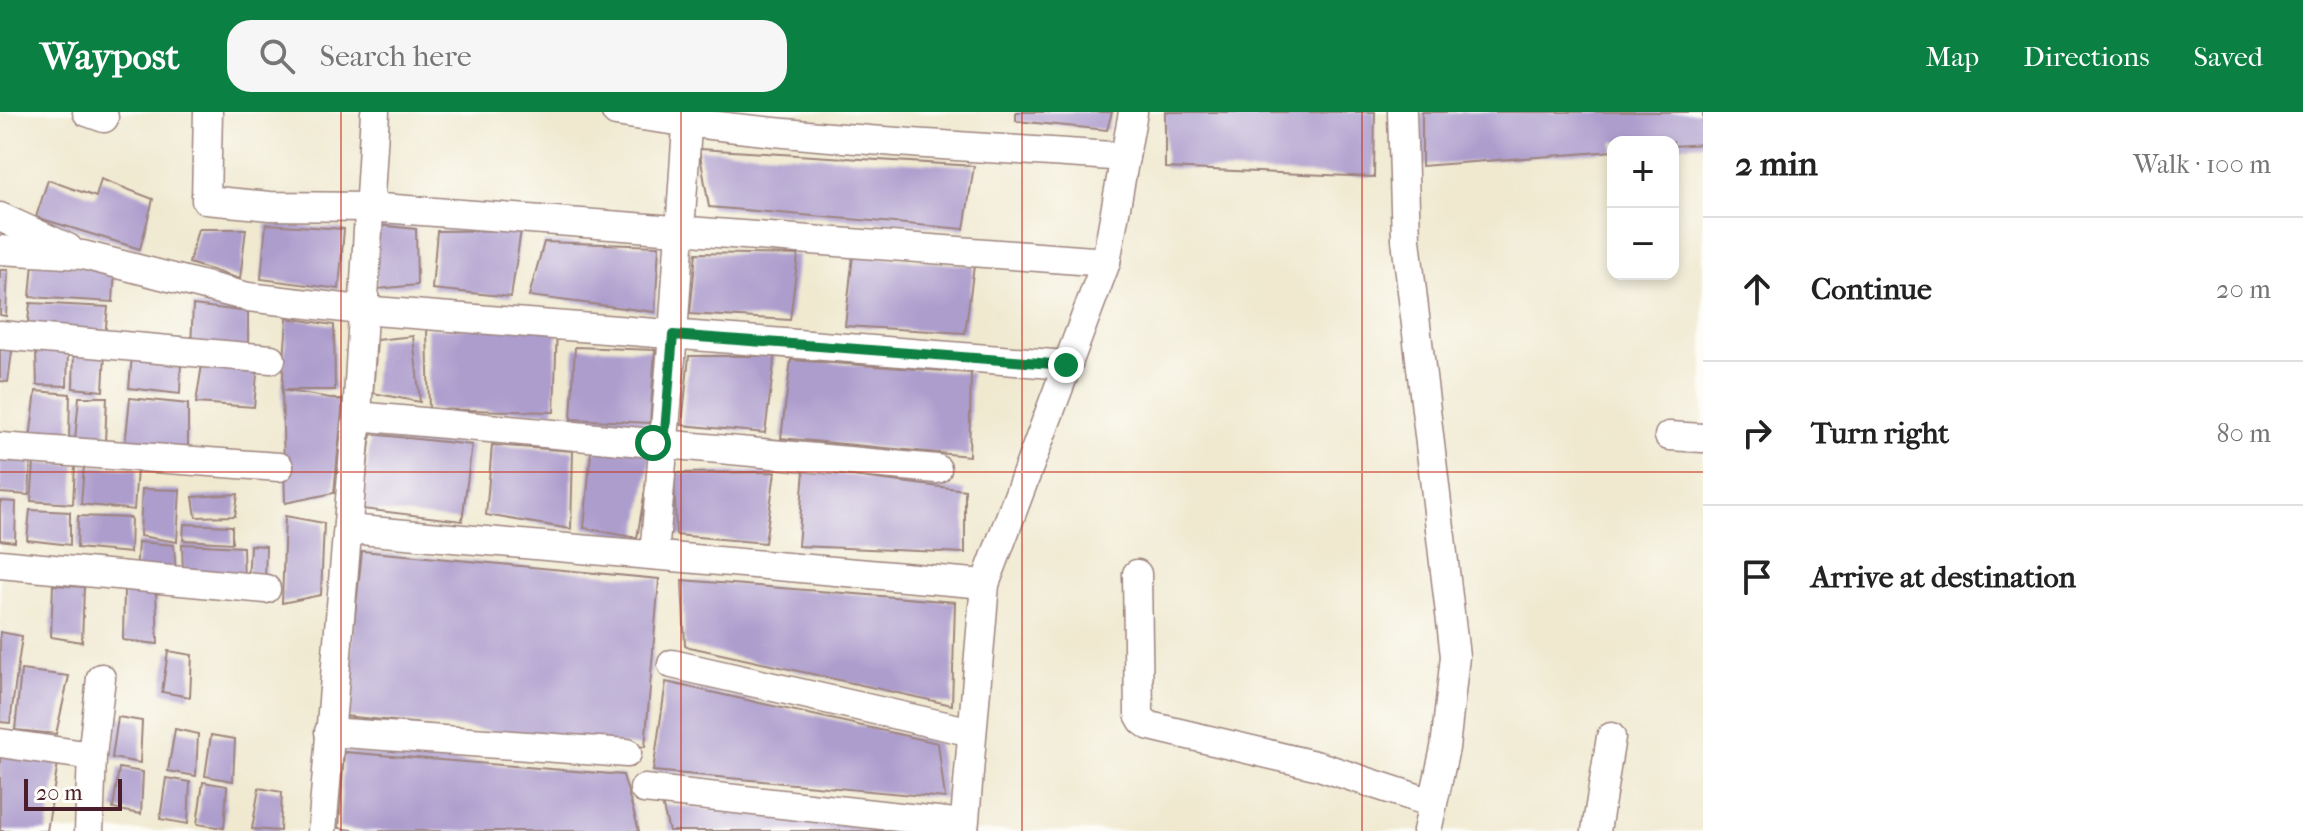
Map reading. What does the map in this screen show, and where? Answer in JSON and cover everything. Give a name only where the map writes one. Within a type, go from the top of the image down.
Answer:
[{"type":"street","points":[[87,112],[104,118],[103,112]]},
{"type":"street","points":[[208,112],[206,200],[270,206],[368,207],[1106,262]]},
{"type":"street","points":[[322,831],[357,416],[375,112]]},
{"type":"street","points":[[616,112],[1125,157]]},
{"type":"street","points":[[644,789],[964,827],[985,584],[1106,262],[1133,112]]},
{"type":"street","points":[[1402,112],[1406,240],[1455,656],[1445,748],[1427,831]]},
{"type":"street","points":[[654,555],[687,118]]},
{"type":"street","points":[[0,217],[83,255],[248,297],[361,310],[1066,365]]},
{"type":"street","points":[[0,250],[83,255]]},
{"type":"street","points":[[0,335],[271,359]]},
{"type":"street","points":[[357,416],[937,469]]},
{"type":"street","points":[[1669,436],[1703,438]]},
{"type":"street","points":[[0,447],[279,467]]},
{"type":"street","points":[[348,529],[985,584]]},
{"type":"street","points":[[0,564],[266,589]]},
{"type":"street","points":[[1137,574],[1139,714],[1143,721],[1150,726],[1319,766],[1432,803]]},
{"type":"street","points":[[672,664],[972,732]]},
{"type":"street","points":[[89,831],[92,756],[101,678]]},
{"type":"street","points":[[329,732],[627,753]]},
{"type":"street","points":[[1596,831],[1611,737]]},
{"type":"street","points":[[0,743],[92,756]]},
{"type":"building","points":[[1016,112],[1112,112],[1107,130],[1016,121]]},
{"type":"building","points":[[1165,112],[1375,112],[1374,177],[1165,168]]},
{"type":"building","points":[[1422,112],[1703,112],[1703,144],[1679,146],[1679,136],[1607,136],[1607,151],[1422,166]]},
{"type":"building","points":[[699,149],[974,166],[964,229],[709,207]]},
{"type":"building","points":[[101,179],[153,199],[140,249],[36,217],[48,180],[96,197]]},
{"type":"building","points":[[266,224],[344,229],[339,289],[261,279]]},
{"type":"building","points":[[367,224],[416,229],[417,285],[378,289]]},
{"type":"building","points":[[198,229],[246,229],[240,279],[189,263]]},
{"type":"building","points":[[521,230],[511,297],[432,289],[437,231]]},
{"type":"building","points":[[544,242],[659,246],[655,312],[529,296]]},
{"type":"building","points":[[696,253],[798,255],[790,320],[690,314]]},
{"type":"building","points":[[853,255],[974,266],[965,333],[845,326]]},
{"type":"building","points":[[33,263],[115,269],[113,302],[30,297]]},
{"type":"building","points":[[0,270],[8,270],[6,316],[0,315]]},
{"type":"building","points":[[30,303],[108,307],[105,336],[27,332]]},
{"type":"building","points":[[193,305],[248,312],[248,351],[191,347]]},
{"type":"building","points":[[287,318],[334,325],[335,390],[282,390]]},
{"type":"building","points":[[557,326],[554,412],[429,409],[427,329]]},
{"type":"building","points":[[413,336],[420,402],[373,393],[377,340]]},
{"type":"building","points":[[0,343],[13,344],[8,382],[0,381]]},
{"type":"building","points":[[575,347],[655,350],[650,423],[571,419]]},
{"type":"building","points":[[74,349],[105,352],[103,391],[73,388]]},
{"type":"building","points":[[36,350],[68,351],[67,386],[37,385]]},
{"type":"building","points":[[132,356],[181,358],[180,394],[129,388]]},
{"type":"building","points":[[689,356],[775,356],[765,433],[682,425]]},
{"type":"building","points":[[203,358],[258,364],[254,407],[196,403]]},
{"type":"building","points":[[791,360],[971,373],[969,456],[781,438]]},
{"type":"building","points":[[282,390],[343,400],[334,493],[285,503]]},
{"type":"building","points":[[36,391],[70,394],[69,441],[30,439]]},
{"type":"building","points":[[79,397],[107,397],[105,442],[75,440]]},
{"type":"building","points":[[130,398],[188,404],[188,451],[125,446]]},
{"type":"building","points":[[371,434],[472,445],[462,521],[362,509]]},
{"type":"building","points":[[653,443],[637,538],[584,528],[591,452]]},
{"type":"building","points":[[492,445],[573,451],[571,529],[486,515]]},
{"type":"building","points":[[0,455],[31,455],[29,495],[0,493]]},
{"type":"building","points":[[34,463],[75,465],[73,504],[31,501]]},
{"type":"building","points":[[84,466],[137,469],[134,510],[81,504]]},
{"type":"building","points":[[804,470],[965,490],[965,553],[798,546]]},
{"type":"building","points":[[775,472],[765,543],[676,535],[674,473]]},
{"type":"building","points":[[142,489],[180,490],[177,542],[140,536]]},
{"type":"building","points":[[238,494],[235,516],[196,517],[193,497]]},
{"type":"building","points":[[0,501],[16,502],[15,542],[0,540]]},
{"type":"building","points":[[30,510],[70,512],[70,545],[27,540]]},
{"type":"building","points":[[78,516],[131,518],[130,553],[77,548]]},
{"type":"building","points":[[285,516],[324,523],[321,595],[282,603]]},
{"type":"building","points":[[184,524],[232,526],[232,543],[183,540]]},
{"type":"building","points":[[138,542],[174,545],[176,577],[136,573]]},
{"type":"building","points":[[182,544],[243,547],[244,583],[183,576]]},
{"type":"building","points":[[250,545],[266,546],[265,583],[248,582]]},
{"type":"building","points":[[362,551],[659,579],[645,747],[344,716]]},
{"type":"building","points":[[682,580],[955,602],[952,705],[685,646]]},
{"type":"building","points":[[53,585],[84,587],[82,642],[51,637]]},
{"type":"building","points":[[124,588],[156,590],[158,644],[123,640]]},
{"type":"building","points":[[0,632],[22,636],[10,723],[0,722]]},
{"type":"building","points":[[168,651],[192,655],[190,697],[162,692]]},
{"type":"building","points":[[21,670],[69,676],[56,734],[15,730]]},
{"type":"building","points":[[666,682],[938,743],[945,798],[653,771]]},
{"type":"building","points":[[118,717],[142,721],[140,763],[112,758]]},
{"type":"building","points":[[175,729],[198,734],[196,776],[168,771]]},
{"type":"building","points":[[211,735],[235,739],[233,781],[205,776]]},
{"type":"building","points":[[344,752],[623,775],[639,831],[360,831],[339,828]]},
{"type":"building","points":[[0,754],[58,763],[47,831],[0,831]]},
{"type":"building","points":[[119,768],[143,772],[141,814],[113,809]]},
{"type":"building","points":[[166,778],[190,782],[188,824],[160,819]]},
{"type":"building","points":[[203,782],[227,786],[224,828],[197,824]]},
{"type":"building","points":[[259,788],[282,792],[280,831],[252,829]]},
{"type":"building","points":[[662,804],[902,831],[669,831]]},
{"type":"route","points":[[653,443],[664,444],[673,335],[1066,365]]}]
